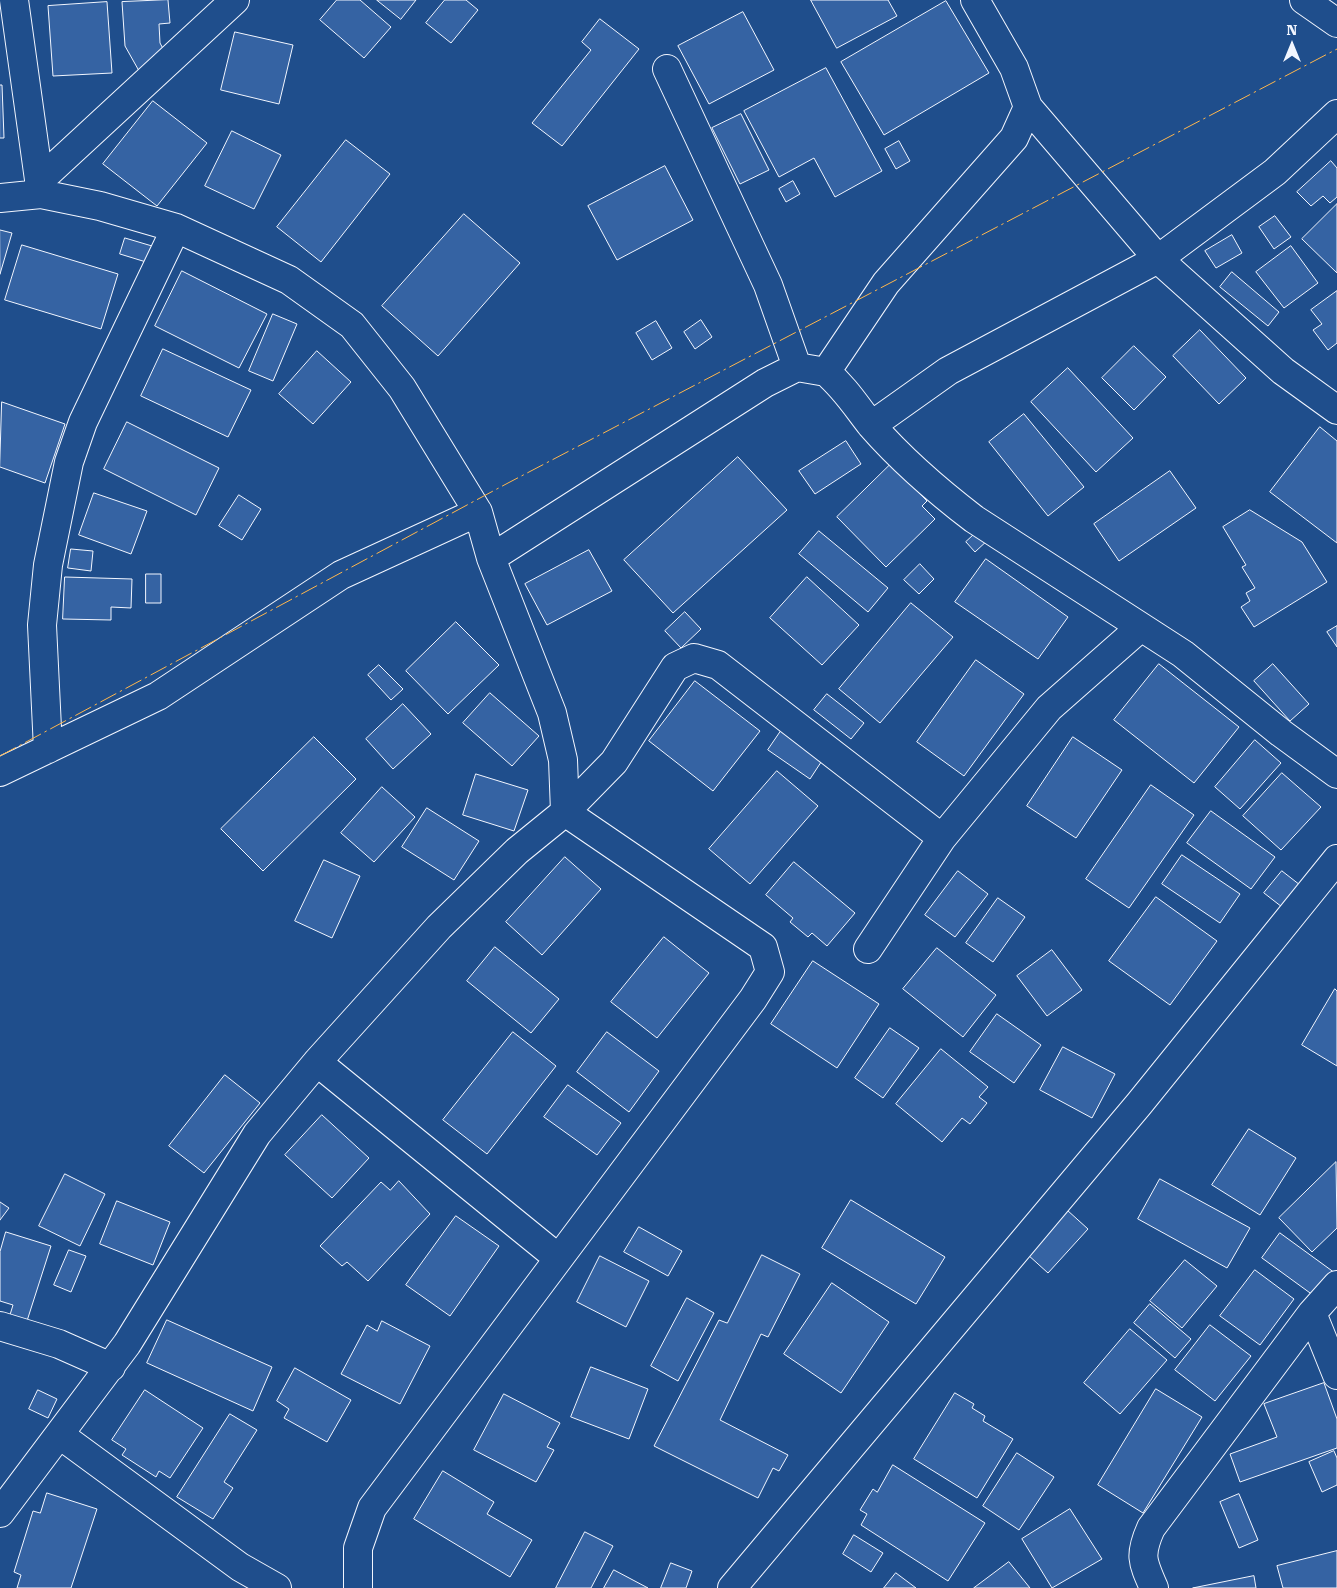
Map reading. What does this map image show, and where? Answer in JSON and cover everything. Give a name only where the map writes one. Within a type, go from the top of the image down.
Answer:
[{"type":"street","points":[[14,0],[40,188]]},
{"type":"street","points":[[0,198],[40,188],[235,0]]},
{"type":"street","points":[[975,0],[1014,68],[1028,107],[1158,259],[1284,371],[1337,410]]},
{"type":"street","points":[[1304,0],[1337,23]]},
{"type":"street","points":[[667,69],[768,285],[797,367]]},
{"type":"street","points":[[826,372],[886,283],[1014,138],[1028,107]]},
{"type":"street","points":[[872,425],[948,371],[1158,259],[1275,172],[1337,114]]},
{"type":"street","points":[[40,188],[176,228],[289,280],[352,325],[402,388],[478,512],[491,558],[552,712],[563,760],[565,812]]},
{"type":"street","points":[[48,749],[42,625],[48,565],[69,462],[83,422],[176,228]]},
{"type":"street","points":[[491,558],[765,383],[797,367],[826,372],[843,386],[872,425],[942,494],[974,519],[1183,654],[1281,733],[1337,774]]},
{"type":"street","points":[[0,772],[158,696],[341,575],[478,512]]},
{"type":"street","points":[[868,949],[942,838],[1049,708],[1141,628]]},
{"type":"street","points":[[0,1513],[127,1344],[256,1134],[317,1062],[439,927],[517,851],[565,812],[614,762],[675,667],[694,658],[718,665],[942,838]]},
{"type":"street","points":[[358,1588],[358,1548],[372,1508],[753,999],[770,972],[763,947],[565,812]]},
{"type":"street","points":[[732,1588],[1139,1104],[1337,859]]},
{"type":"street","points":[[317,1062],[558,1258]]},
{"type":"street","points":[[1154,1588],[1145,1567],[1142,1548],[1151,1528],[1312,1313],[1337,1285]]},
{"type":"street","points":[[1312,1313],[1337,1374]]},
{"type":"street","points":[[0,1326],[59,1344],[111,1367]]},
{"type":"street","points":[[60,1435],[240,1567],[276,1588]]},
{"type":"building","points":[[168,0],[170,23],[159,24],[160,43],[167,56],[143,78],[125,46],[122,2]]},
{"type":"building","points":[[337,0],[360,0],[391,27],[364,58],[320,20]]},
{"type":"building","points":[[377,0],[416,0],[401,19]]},
{"type":"building","points":[[445,0],[466,0],[478,10],[451,43],[426,23]]},
{"type":"building","points":[[811,0],[888,0],[897,16],[837,48]]},
{"type":"building","points":[[946,1],[989,73],[884,135],[841,62]]},
{"type":"building","points":[[107,2],[112,73],[53,76],[48,6]]},
{"type":"building","points":[[743,12],[774,70],[709,104],[678,46]]},
{"type":"building","points":[[600,19],[639,49],[562,146],[532,123],[591,50],[582,42]]},
{"type":"building","points":[[235,32],[293,45],[279,104],[221,90]]},
{"type":"building","points":[[826,68],[882,171],[835,197],[814,158],[779,177],[744,111]]},
{"type":"building","points":[[0,85],[2,85],[4,138],[0,138]]},
{"type":"building","points":[[153,101],[207,143],[157,206],[103,164]]},
{"type":"building","points":[[741,114],[769,170],[740,184],[712,128]]},
{"type":"building","points":[[232,131],[281,155],[254,209],[205,186]]},
{"type":"building","points":[[346,140],[390,174],[321,262],[277,227]]},
{"type":"building","points":[[899,141],[910,161],[896,169],[885,149]]},
{"type":"building","points":[[1331,161],[1337,168],[1337,197],[1330,203],[1323,196],[1311,206],[1297,192]]},
{"type":"building","points":[[665,166],[693,220],[617,260],[588,206]]},
{"type":"building","points":[[793,181],[800,194],[786,202],[779,189]]},
{"type":"building","points":[[1337,204],[1337,273],[1302,239]]},
{"type":"building","points":[[464,214],[520,263],[438,356],[382,306]]},
{"type":"building","points":[[1275,216],[1291,237],[1274,249],[1259,227]]},
{"type":"building","points":[[0,230],[12,233],[0,274]]},
{"type":"building","points":[[1232,235],[1242,253],[1216,268],[1205,251]]},
{"type":"building","points":[[125,238],[152,246],[146,262],[120,254]]},
{"type":"building","points":[[22,245],[118,274],[101,329],[5,300]]},
{"type":"building","points":[[1291,246],[1318,283],[1284,308],[1256,272]]},
{"type":"building","points":[[182,271],[267,314],[239,368],[155,326]]},
{"type":"building","points":[[1232,272],[1279,312],[1268,326],[1220,287]]},
{"type":"building","points":[[1337,291],[1337,343],[1328,350],[1313,330],[1322,324],[1311,310]]},
{"type":"building","points":[[273,314],[297,324],[273,381],[249,371]]},
{"type":"building","points":[[701,320],[712,337],[695,349],[684,332]]},
{"type":"building","points":[[656,321],[672,348],[652,360],[636,333]]},
{"type":"building","points":[[1200,330],[1246,378],[1219,404],[1173,356]]},
{"type":"building","points":[[1134,346],[1166,377],[1134,410],[1102,378]]},
{"type":"building","points":[[163,349],[251,390],[228,437],[141,396]]},
{"type":"building","points":[[317,351],[351,382],[313,424],[279,394]]},
{"type":"building","points":[[1068,368],[1133,438],[1096,472],[1031,402]]},
{"type":"building","points":[[2,402],[65,424],[45,483],[0,467]]},
{"type":"building","points":[[1024,414],[1084,487],[1048,516],[989,442]]},
{"type":"building","points":[[127,422],[219,468],[196,515],[104,469]]},
{"type":"building","points":[[1320,427],[1337,441],[1337,543],[1270,492]]},
{"type":"building","points":[[846,441],[861,464],[815,494],[799,471]]},
{"type":"building","points":[[738,457],[787,510],[673,613],[624,560]]},
{"type":"building","points":[[891,464],[927,501],[922,506],[935,519],[886,567],[837,517]]},
{"type":"building","points":[[1170,471],[1196,508],[1119,561],[1094,524]]},
{"type":"building","points":[[94,493],[147,511],[131,554],[79,535]]},
{"type":"building","points":[[239,495],[261,509],[242,540],[219,526]]},
{"type":"building","points":[[1250,510],[1302,542],[1327,582],[1254,627],[1241,607],[1250,601],[1246,593],[1255,588],[1242,567],[1246,565],[1223,527]]},
{"type":"building","points":[[980,529],[990,538],[975,552],[966,542]]},
{"type":"building","points":[[819,531],[888,588],[868,612],[799,554]]},
{"type":"building","points":[[71,549],[93,551],[91,571],[68,568]]},
{"type":"building","points":[[589,550],[612,591],[547,625],[525,584]]},
{"type":"building","points":[[986,559],[1068,617],[1038,659],[955,602]]},
{"type":"building","points":[[920,564],[934,579],[919,594],[904,580]]},
{"type":"building","points":[[146,574],[161,574],[161,603],[146,603]]},
{"type":"building","points":[[65,577],[132,579],[131,608],[111,607],[111,620],[63,619]]},
{"type":"building","points":[[807,577],[859,625],[822,665],[770,618]]},
{"type":"building","points":[[911,603],[953,637],[880,723],[839,689]]},
{"type":"building","points":[[685,612],[701,629],[681,648],[665,631]]},
{"type":"building","points":[[456,622],[499,665],[448,714],[406,671]]},
{"type":"building","points":[[1337,626],[1337,647],[1327,632]]},
{"type":"building","points":[[976,660],[1024,694],[964,776],[917,742]]},
{"type":"building","points":[[1159,664],[1239,727],[1194,783],[1114,720]]},
{"type":"building","points":[[1273,664],[1309,704],[1290,721],[1254,681]]},
{"type":"building","points":[[379,665],[403,689],[391,700],[368,675]]},
{"type":"building","points":[[695,681],[760,731],[713,791],[649,741]]},
{"type":"building","points":[[490,693],[539,736],[512,766],[463,723]]},
{"type":"building","points":[[827,694],[864,723],[851,739],[814,710]]},
{"type":"building","points":[[403,704],[431,734],[393,769],[366,739]]},
{"type":"building","points":[[785,725],[827,753],[810,779],[768,750]]},
{"type":"building","points":[[314,737],[356,779],[263,871],[221,829]]},
{"type":"building","points":[[1073,737],[1122,770],[1076,838],[1027,806]]},
{"type":"building","points":[[1255,740],[1281,763],[1240,809],[1215,787]]},
{"type":"building","points":[[777,771],[818,806],[750,884],[709,849]]},
{"type":"building","points":[[1282,773],[1321,807],[1281,850],[1243,816]]},
{"type":"building","points":[[476,774],[528,790],[514,831],[463,815]]},
{"type":"building","points":[[1151,785],[1194,815],[1129,908],[1086,879]]},
{"type":"building","points":[[382,787],[415,817],[374,862],[341,833]]},
{"type":"building","points":[[427,808],[479,841],[454,880],[402,847]]},
{"type":"building","points":[[1211,811],[1275,857],[1251,889],[1187,843]]},
{"type":"building","points":[[1182,855],[1240,894],[1220,923],[1162,884]]},
{"type":"building","points":[[565,857],[601,889],[542,955],[506,922]]},
{"type":"building","points":[[324,860],[360,876],[332,938],[295,921]]},
{"type":"building","points":[[794,862],[855,913],[827,946],[812,933],[808,937],[790,922],[793,918],[766,895]]},
{"type":"building","points":[[958,871],[988,894],[955,937],[925,915]]},
{"type":"building","points":[[1282,871],[1300,885],[1282,907],[1264,893]]},
{"type":"building","points":[[1156,897],[1217,941],[1170,1005],[1109,961]]},
{"type":"building","points":[[998,898],[1025,917],[993,962],[966,943]]},
{"type":"building","points":[[664,937],[709,973],[657,1038],[611,1002]]},
{"type":"building","points":[[495,947],[559,999],[531,1033],[467,981]]},
{"type":"building","points":[[937,948],[996,995],[963,1037],[903,989]]},
{"type":"building","points":[[1052,950],[1082,990],[1047,1016],[1017,976]]},
{"type":"building","points":[[813,961],[879,1004],[837,1068],[771,1024]]},
{"type":"building","points":[[1335,989],[1337,991],[1337,1066],[1302,1045]]},
{"type":"building","points":[[997,1014],[1041,1045],[1014,1083],[970,1052]]},
{"type":"building","points":[[890,1028],[919,1048],[883,1098],[855,1078]]},
{"type":"building","points":[[513,1032],[556,1066],[487,1154],[443,1120]]},
{"type":"building","points":[[607,1032],[659,1071],[629,1112],[577,1072]]},
{"type":"building","points":[[1063,1047],[1115,1074],[1092,1118],[1040,1090]]},
{"type":"building","points":[[941,1049],[988,1087],[979,1097],[987,1103],[970,1124],[962,1118],[942,1142],[896,1104]]},
{"type":"building","points":[[225,1075],[260,1103],[204,1173],[169,1146]]},
{"type":"building","points":[[568,1085],[621,1123],[597,1155],[544,1117]]},
{"type":"building","points":[[322,1115],[369,1158],[332,1198],[285,1155]]},
{"type":"building","points":[[1249,1129],[1296,1158],[1260,1215],[1212,1185]]},
{"type":"building","points":[[1336,1162],[1337,1228],[1312,1252],[1279,1218]]},
{"type":"building","points":[[65,1174],[105,1194],[80,1246],[39,1226]]},
{"type":"building","points":[[1160,1179],[1250,1228],[1227,1268],[1138,1219]]},
{"type":"building","points":[[399,1181],[430,1214],[368,1281],[347,1262],[342,1266],[320,1246],[381,1182],[390,1190]]},
{"type":"building","points":[[851,1200],[945,1257],[916,1304],[822,1248]]},
{"type":"building","points":[[117,1201],[170,1222],[153,1265],[100,1244]]},
{"type":"building","points":[[0,1202],[9,1208],[0,1220]]},
{"type":"building","points":[[1067,1210],[1088,1229],[1048,1273],[1027,1254]]},
{"type":"building","points":[[456,1216],[499,1246],[450,1316],[406,1285]]},
{"type":"building","points":[[639,1227],[682,1251],[668,1276],[624,1252]]},
{"type":"building","points":[[6,1232],[51,1246],[26,1324],[9,1318],[13,1305],[0,1301],[0,1252]]},
{"type":"building","points":[[1280,1233],[1335,1273],[1317,1298],[1262,1258]]},
{"type":"building","points":[[69,1250],[86,1256],[71,1292],[54,1285]]},
{"type":"building","points":[[762,1255],[800,1274],[768,1337],[761,1334],[720,1420],[788,1455],[779,1471],[773,1468],[758,1498],[654,1446],[719,1320],[727,1323]]},
{"type":"building","points":[[600,1256],[649,1281],[626,1327],[577,1302]]},
{"type":"building","points":[[1185,1260],[1217,1286],[1182,1328],[1150,1301]]},
{"type":"building","points":[[1255,1270],[1294,1299],[1260,1345],[1220,1316]]},
{"type":"building","points":[[832,1283],[889,1322],[841,1393],[784,1354]]},
{"type":"building","points":[[687,1298],[714,1313],[678,1381],[651,1366]]},
{"type":"building","points":[[1150,1304],[1191,1339],[1175,1358],[1134,1323]]},
{"type":"building","points":[[167,1320],[272,1367],[253,1411],[147,1363]]},
{"type":"building","points":[[382,1321],[430,1346],[400,1404],[341,1374],[367,1325],[377,1331]]},
{"type":"building","points":[[1210,1325],[1251,1356],[1215,1401],[1175,1370]]},
{"type":"building","points":[[1130,1329],[1167,1360],[1120,1414],[1084,1383]]},
{"type":"building","points":[[591,1367],[648,1389],[629,1439],[571,1417]]},
{"type":"building","points":[[295,1368],[351,1400],[327,1442],[284,1418],[289,1409],[277,1401]]},
{"type":"building","points":[[1324,1383],[1337,1419],[1337,1448],[1240,1482],[1230,1454],[1277,1437],[1264,1404]]},
{"type":"building","points":[[1156,1389],[1202,1417],[1143,1513],[1098,1485]]},
{"type":"building","points":[[38,1390],[57,1399],[48,1418],[29,1409]]},
{"type":"building","points":[[145,1390],[203,1428],[170,1478],[159,1471],[156,1477],[122,1455],[126,1449],[112,1440]]},
{"type":"building","points":[[955,1393],[974,1404],[972,1408],[985,1416],[983,1421],[1013,1439],[977,1498],[914,1459]]},
{"type":"building","points":[[504,1394],[560,1423],[547,1447],[554,1450],[536,1482],[474,1450]]},
{"type":"building","points":[[230,1414],[257,1430],[224,1482],[233,1488],[213,1519],[177,1497]]},
{"type":"building","points":[[1334,1451],[1337,1458],[1337,1485],[1322,1492],[1309,1462]]},
{"type":"building","points":[[1017,1453],[1054,1477],[1019,1530],[983,1506]]},
{"type":"building","points":[[893,1465],[985,1523],[948,1581],[861,1525],[867,1514],[860,1510],[873,1489],[877,1492]]},
{"type":"building","points":[[443,1471],[494,1502],[487,1514],[532,1540],[510,1577],[414,1519]]},
{"type":"building","points":[[47,1493],[97,1509],[71,1588],[17,1588],[21,1575],[14,1572],[33,1511],[40,1513]]},
{"type":"building","points":[[1239,1494],[1258,1540],[1239,1548],[1220,1502]]},
{"type":"building","points":[[1070,1509],[1102,1559],[1052,1588],[1022,1539]]},
{"type":"building","points":[[585,1532],[613,1546],[591,1588],[556,1588]]},
{"type":"building","points":[[854,1535],[883,1553],[871,1572],[843,1554]]},
{"type":"building","points":[[1337,1551],[1337,1588],[1283,1588],[1277,1566]]},
{"type":"building","points":[[1009,1562],[1030,1588],[974,1588]]},
{"type":"building","points":[[671,1563],[692,1571],[686,1588],[661,1588]]},
{"type":"building","points":[[614,1570],[648,1588],[604,1588]]},
{"type":"building","points":[[896,1573],[916,1588],[884,1588]]},
{"type":"building","points":[[1254,1576],[1256,1588],[1193,1588]]},
{"type":"power","points":[[0,756],[508,483],[1337,49]]}]
